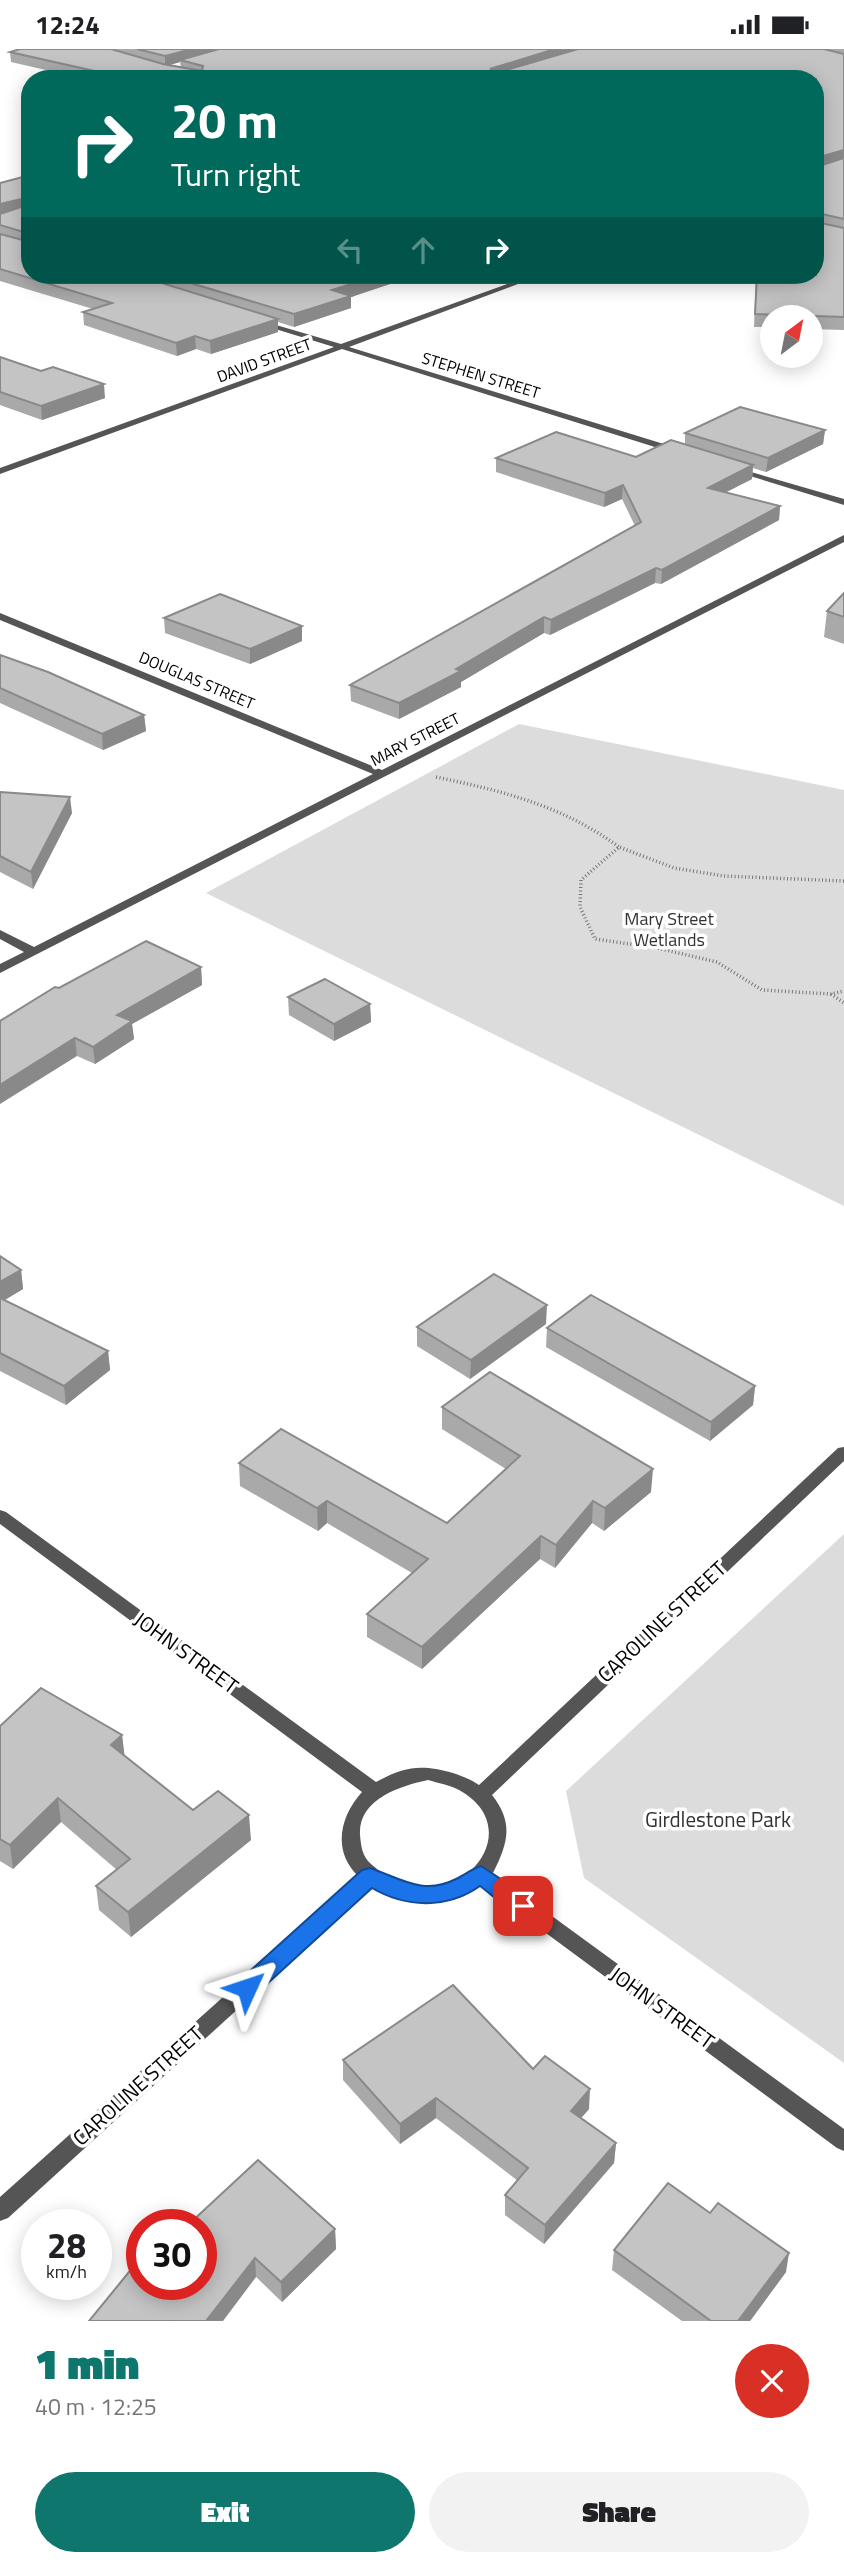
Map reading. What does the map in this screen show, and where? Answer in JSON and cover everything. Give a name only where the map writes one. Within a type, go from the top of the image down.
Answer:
[{"type":"street","name":"DAVID STREET","points":[[0,471],[514,284]]},
{"type":"street","name":"STEPHEN STREET","points":[[252,319],[686,453]]},
{"type":"street","points":[[725,466],[844,502]]},
{"type":"street","name":"MARY STREET","points":[[0,969],[844,537]]},
{"type":"street","name":"DOUGLAS STREET","points":[[0,616],[382,774]]},
{"type":"street","points":[[0,934],[34,952]]},
{"type":"street","name":"CAROLINE STREET","points":[[481,1794],[844,1452]]},
{"type":"street","name":"JOHN STREET","points":[[0,1516],[373,1790]]},
{"type":"street","points":[[428,1773],[447,1776],[481,1794],[499,1825],[499,1843],[493,1860],[481,1874],[462,1887],[438,1894],[414,1895],[390,1888],[370,1877],[357,1860],[350,1842],[350,1823],[359,1805],[373,1790],[398,1778],[428,1773]]},
{"type":"street","name":"JOHN STREET","points":[[481,1874],[844,2141]]},
{"type":"street","name":"CAROLINE STREET","points":[[0,2211],[370,1877]]},
{"type":"path","points":[[434,777],[553,806],[590,824],[619,847],[674,868],[724,876],[844,881]]},
{"type":"path","points":[[619,847],[581,880],[580,907],[595,939],[657,948],[717,962],[762,990],[831,994],[844,991]]},
{"type":"path","points":[[831,994],[844,1003]]},
{"type":"green space","name":"Mary Street Wetlands","points":[[519,724],[844,790],[844,1206],[206,893]]},
{"type":"green space","name":"Girdlestone Park","points":[[844,1534],[844,2063],[584,1878],[566,1791]]},
{"type":"building","points":[[20,49],[111,49],[163,64],[196,70],[90,70],[10,52]]},
{"type":"building","points":[[137,49],[192,49],[165,56]]},
{"type":"building","points":[[219,49],[555,49],[490,69],[496,70],[202,70],[203,66],[180,60]]},
{"type":"building","points":[[578,49],[824,49],[844,54],[844,150],[824,156],[824,70],[506,70]]},
{"type":"building","points":[[844,158],[844,219],[824,214],[824,164]]},
{"type":"building","points":[[21,177],[21,199],[0,204],[0,183]]},
{"type":"building","points":[[21,207],[21,231],[0,225],[0,214]]},
{"type":"building","points":[[824,224],[844,228],[844,317],[823,316],[823,305],[760,305],[760,314],[755,314],[757,284],[824,284]]},
{"type":"building","points":[[0,234],[21,240],[21,275],[0,269]]},
{"type":"building","points":[[49,284],[165,284],[278,319],[210,341],[195,336],[176,343],[83,312],[112,303]]},
{"type":"building","points":[[194,284],[351,284],[332,290],[351,296],[294,314]]},
{"type":"building","points":[[0,357],[41,371],[53,367],[104,384],[41,406],[0,392]]},
{"type":"building","points":[[740,407],[825,430],[768,458],[685,433]]},
{"type":"building","points":[[556,432],[636,457],[671,440],[753,465],[708,488],[780,506],[662,570],[656,568],[551,620],[544,617],[456,669],[461,671],[399,703],[350,685],[641,522],[623,485],[605,493],[496,458]]},
{"type":"building","points":[[844,593],[844,617],[827,611]]},
{"type":"building","points":[[220,594],[302,626],[250,649],[164,618]]},
{"type":"building","points":[[0,655],[48,672],[144,715],[102,734],[0,688]]},
{"type":"building","points":[[0,792],[70,797],[31,872],[0,856]]},
{"type":"building","points":[[146,941],[201,967],[117,1015],[132,1021],[93,1047],[75,1038],[0,1085],[0,1021],[55,987],[59,988]]},
{"type":"building","points":[[325,979],[370,1004],[334,1024],[288,997]]},
{"type":"building","points":[[0,1256],[21,1270],[0,1282]]},
{"type":"building","points":[[494,1274],[547,1305],[471,1360],[417,1327]]},
{"type":"building","points":[[591,1295],[755,1386],[711,1422],[547,1328]]},
{"type":"building","points":[[0,1298],[108,1351],[64,1386],[0,1353]]},
{"type":"building","points":[[490,1372],[653,1469],[605,1508],[593,1501],[556,1545],[541,1536],[422,1647],[367,1614],[428,1559],[327,1501],[317,1508],[239,1463],[281,1429],[447,1523],[520,1456],[442,1407]]},
{"type":"building","points":[[41,1688],[122,1735],[111,1745],[193,1810],[218,1791],[249,1815],[128,1912],[96,1886],[130,1859],[58,1798],[10,1845],[0,1839],[0,1726]]},
{"type":"building","points":[[453,1985],[533,2069],[545,2056],[590,2089],[571,2111],[616,2143],[545,2225],[505,2195],[528,2168],[436,2098],[400,2124],[343,2060]]},
{"type":"building","points":[[258,2160],[335,2229],[281,2282],[255,2258],[206,2321],[89,2321],[106,2300],[112,2300],[112,2293],[126,2276],[126,2300],[217,2300],[217,2209],[205,2209]]},
{"type":"building","points":[[668,2183],[710,2213],[718,2203],[789,2253],[738,2321],[711,2321],[614,2250]]},
{"type":"route","points":[[247,1988],[370,1877],[390,1888],[414,1895],[438,1894],[462,1887],[481,1874],[523,1906]]}]
